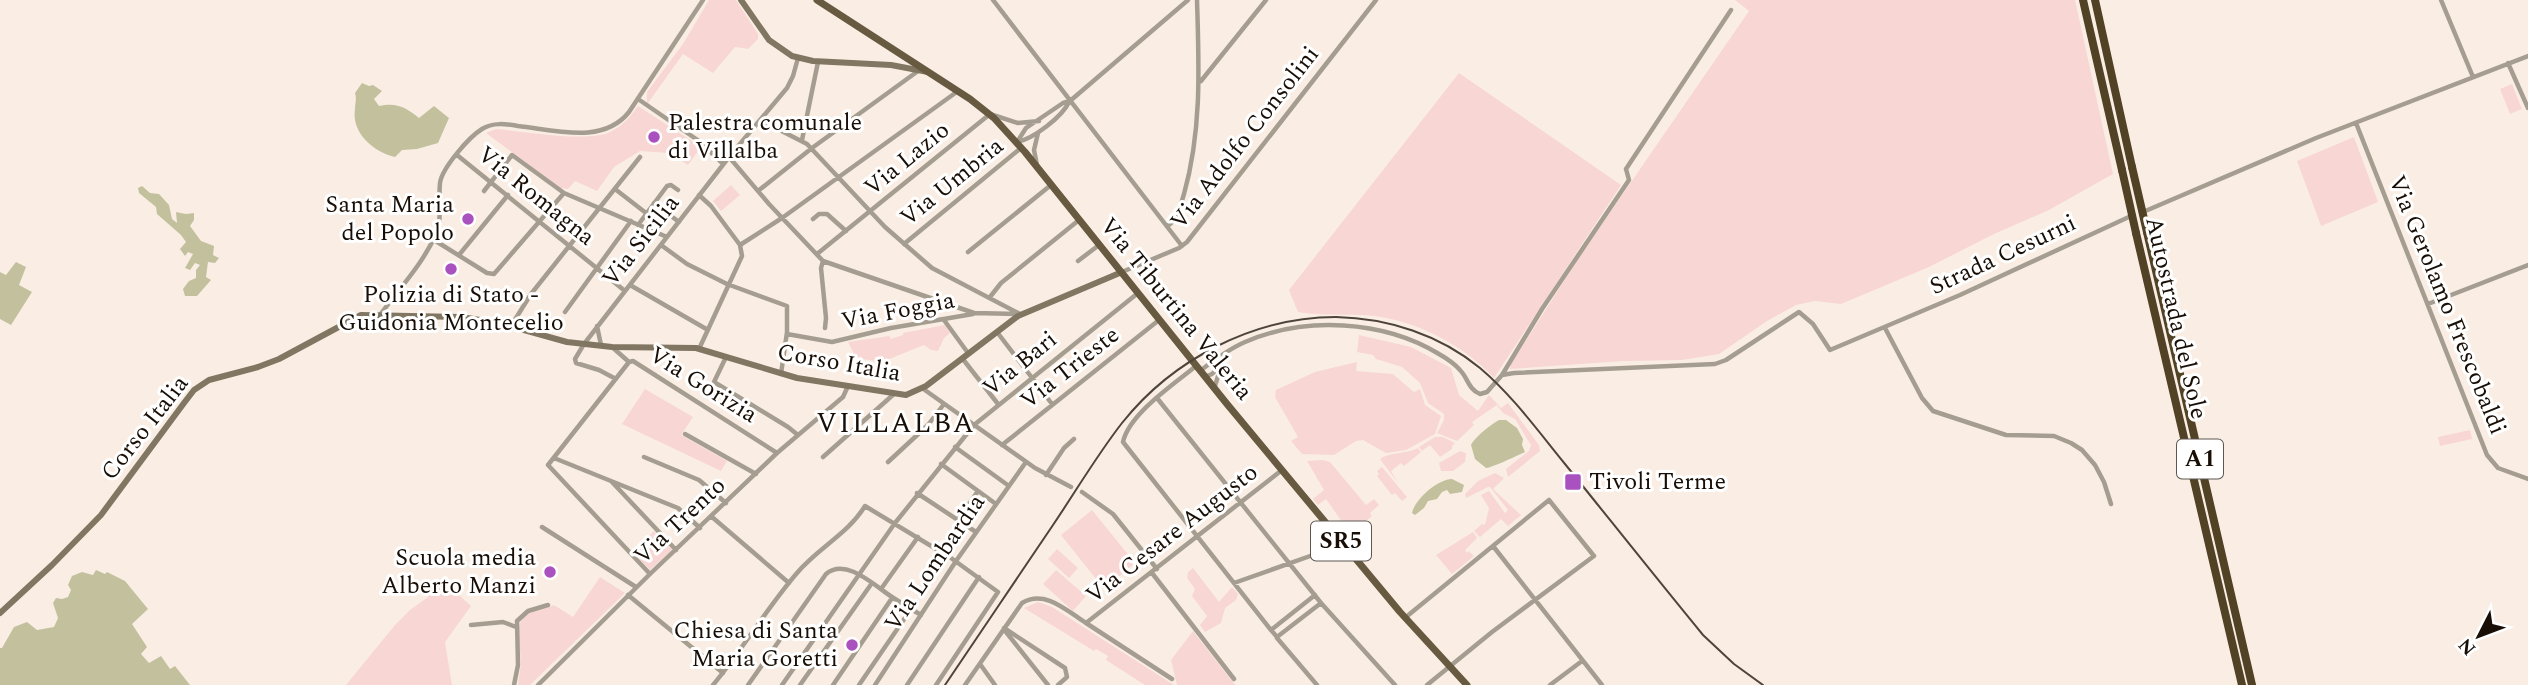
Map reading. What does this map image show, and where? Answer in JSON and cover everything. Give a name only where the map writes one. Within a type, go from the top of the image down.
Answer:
[{"type":"highway","name":"Autostrada del Sole","points":[[2083,0],[2242,685]]},
{"type":"highway","name":"Autostrada del Sole","points":[[2095,0],[2252,685]]},
{"type":"main road","name":"Via Tiburtina Valeria","points":[[817,0],[958,90],[990,114],[1019,145],[1214,389],[1405,618],[1467,685]]},
{"type":"street","points":[[379,316],[434,240],[440,222],[441,179],[478,131],[492,125],[590,133],[604,131],[621,122],[703,0]]},
{"type":"street","points":[[741,0],[770,42],[783,52],[798,58],[818,62],[891,65],[930,72]]},
{"type":"street","points":[[993,0],[1182,246]]},
{"type":"street","points":[[1019,145],[1024,131],[1063,103],[1070,101],[1188,0]]},
{"type":"street","points":[[1167,226],[1177,218],[1192,162],[1200,82],[1197,0]]},
{"type":"street","points":[[1200,82],[1266,0]]},
{"type":"street","name":"Via Adolfo Consolini","points":[[1122,272],[1182,246],[1377,0]]},
{"type":"street","points":[[2441,0],[2473,77]]},
{"type":"street","points":[[1317,685],[1123,442],[1133,422],[1157,398],[1225,353],[1252,339],[1306,327],[1344,326],[1387,332],[1426,347],[1459,368],[1471,388],[1478,394],[1485,393],[1502,375],[1542,309],[1629,180],[1626,169],[1731,10]]},
{"type":"street","points":[[891,65],[896,51]]},
{"type":"street","name":"Strada Cesurni","points":[[1502,375],[1620,367],[1710,365],[1726,360],[1799,312],[1813,324],[1830,350],[1885,328],[2102,229],[2356,123],[2528,56]]},
{"type":"street","name":"Via Sicilia","points":[[584,344],[723,164],[790,83],[798,58]]},
{"type":"street","points":[[891,65],[907,58]]},
{"type":"street","points":[[899,66],[907,58]]},
{"type":"street","points":[[802,140],[818,62]]},
{"type":"street","points":[[2508,63],[2528,108]]},
{"type":"street","points":[[758,191],[918,71]]},
{"type":"street","points":[[740,245],[782,218],[958,90]]},
{"type":"street","points":[[638,99],[699,141],[723,164]]},
{"type":"street","points":[[1019,145],[1067,108],[1070,101]]},
{"type":"street","points":[[990,114],[1018,123],[1039,121]]},
{"type":"street","name":"Via Lazio","points":[[817,254],[990,114]]},
{"type":"street","points":[[760,120],[802,140],[812,148],[870,211],[934,270],[1020,314]]},
{"type":"street","name":"Via Gerolamo Frescobaldi","points":[[2356,123],[2489,459],[2498,468],[2528,480]]},
{"type":"street","points":[[1039,132],[1034,150],[1039,170]]},
{"type":"street","name":"Via Umbria","points":[[904,244],[1019,145]]},
{"type":"street","name":"Via Romagna","points":[[457,155],[625,291]]},
{"type":"street","points":[[484,191],[512,155],[564,192],[667,237]]},
{"type":"street","points":[[511,327],[532,293],[640,157]]},
{"type":"street","points":[[729,157],[823,261],[974,313],[1020,314]]},
{"type":"street","points":[[638,225],[668,185],[678,190]]},
{"type":"street","points":[[968,251],[1051,185]]},
{"type":"street","points":[[615,189],[646,213]]},
{"type":"street","points":[[434,240],[489,274],[499,271],[564,192]]},
{"type":"street","points":[[459,256],[508,195]]},
{"type":"street","points":[[699,195],[711,206],[740,245],[742,255],[699,349]]},
{"type":"street","points":[[654,203],[679,222]]},
{"type":"street","points":[[813,219],[819,214],[827,214],[846,231]]},
{"type":"street","points":[[990,297],[998,285],[1079,219]]},
{"type":"street","points":[[565,312],[631,221]]},
{"type":"street","points":[[1078,261],[1100,244]]},
{"type":"street","points":[[661,245],[687,264],[727,284],[787,306],[787,334],[781,374]]},
{"type":"street","points":[[823,261],[821,268],[825,328]]},
{"type":"street","points":[[2428,304],[2528,265]]},
{"type":"street","name":"Corso Italia","points":[[0,613],[101,515],[197,387],[215,377],[249,370],[279,359],[355,317],[454,317],[584,344],[699,349],[781,374],[910,395],[1020,314],[1122,272]]},
{"type":"street","points":[[630,285],[708,330]]},
{"type":"street","name":"Via Bari","points":[[782,685],[917,493],[974,425],[1138,293]]},
{"type":"street","name":"Via Foggia","points":[[787,334],[832,342],[974,313]]},
{"type":"street","name":"Via Trieste","points":[[1002,445],[1160,319]]},
{"type":"street","points":[[944,320],[998,404]]},
{"type":"street","points":[[597,327],[602,345]]},
{"type":"street","points":[[1885,328],[1922,398],[1931,409],[1942,416],[2006,435],[2053,436],[2071,443],[2082,450],[2095,465],[2111,504]]},
{"type":"street","points":[[997,331],[1052,404]]},
{"type":"street","points":[[584,344],[576,357],[576,363],[602,371],[616,379]]},
{"type":"street","name":"Via Gorizia","points":[[612,346],[631,361],[778,453]]},
{"type":"street","points":[[633,347],[631,361],[548,465],[650,573]]},
{"type":"street","points":[[1214,389],[1225,353]]},
{"type":"street","points":[[726,357],[714,382],[798,435]]},
{"type":"street","points":[[1200,371],[1214,373],[1222,363]]},
{"type":"street","name":"Via Trento","points":[[538,685],[650,573],[778,453],[843,397],[848,386]]},
{"type":"street","points":[[922,388],[1026,462],[1071,486]]},
{"type":"street","points":[[823,457],[894,394]]},
{"type":"street","points":[[1157,398],[1315,596],[1395,685]]},
{"type":"street","points":[[888,462],[928,425],[944,404]]},
{"type":"street","points":[[685,434],[756,474]]},
{"type":"street","points":[[1046,475],[1062,451],[1074,439]]},
{"type":"street","points":[[955,447],[1009,486]]},
{"type":"street","points":[[644,457],[699,480],[726,503]]},
{"type":"street","points":[[554,458],[682,511],[700,528]]},
{"type":"street","name":"Via Lombardia","points":[[876,685],[956,561],[1026,462]]},
{"type":"street","points":[[941,464],[996,504]]},
{"type":"street","name":"Via Cesare Augusto","points":[[965,685],[1021,604],[1036,597],[1049,601],[1086,624],[1283,470]]},
{"type":"street","points":[[611,480],[676,550]]},
{"type":"street","points":[[958,520],[978,491]]},
{"type":"street","points":[[1082,492],[1113,514],[1157,569]]},
{"type":"street","points":[[917,493],[976,532]]},
{"type":"street","points":[[1405,618],[1549,500],[1594,556],[1427,685]]},
{"type":"street","points":[[713,685],[789,583],[814,555],[851,526],[865,506],[956,561],[998,592],[936,685]]},
{"type":"street","points":[[712,517],[789,583]]},
{"type":"street","points":[[542,527],[636,587]]},
{"type":"street","points":[[881,589],[918,537]]},
{"type":"street","points":[[1234,583],[1322,550],[1338,537]]},
{"type":"street","points":[[1493,546],[1602,685]]},
{"type":"street","points":[[748,685],[828,573],[841,569],[860,575],[921,615]]},
{"type":"street","points":[[1152,573],[1234,679]]},
{"type":"street","points":[[907,685],[979,577]]},
{"type":"street","points":[[800,685],[872,583]]},
{"type":"street","points":[[628,595],[723,673]]},
{"type":"street","points":[[1271,630],[1315,596]]},
{"type":"street","points":[[833,685],[892,598]]},
{"type":"street","points":[[1277,637],[1321,603]]},
{"type":"street","points":[[514,685],[518,660],[516,628],[519,618],[524,613],[548,605]]},
{"type":"street","points":[[859,685],[911,609]]},
{"type":"street","points":[[471,625],[503,622],[516,628]]},
{"type":"street","points":[[1086,624],[1172,679]]},
{"type":"street","points":[[1004,628],[1065,668],[1068,676],[1063,684]]},
{"type":"street","points":[[1004,628],[1048,685]]},
{"type":"street","points":[[1025,656],[1035,649]]},
{"type":"street","points":[[1550,685],[1582,661]]},
{"type":"street","points":[[979,664],[995,685]]},
{"type":"shaded area","points":[[709,0],[736,0],[758,34],[758,39],[748,49],[735,47],[713,73],[683,54],[648,103],[650,105],[647,104],[647,92],[683,44]]},
{"type":"shaded area","points":[[1735,0],[2075,0],[2113,174],[2049,210],[1929,267],[1841,304],[1815,301],[1796,305],[1719,354],[1682,360],[1510,369],[1578,259],[1749,11]]},
{"type":"shaded area","points":[[1459,73],[1621,185],[1494,378],[1467,354],[1417,327],[1381,317],[1298,312],[1289,290]]},
{"type":"shaded area","points":[[362,83],[373,85],[382,91],[374,99],[379,106],[400,106],[419,118],[434,106],[449,118],[438,143],[402,150],[395,157],[372,146],[360,133],[355,118],[355,93]]},
{"type":"shaded area","points":[[2512,84],[2522,109],[2510,114],[2500,89]]},
{"type":"shaded area","points":[[638,106],[701,147],[688,165],[669,153],[640,151],[614,167],[597,191],[575,181],[568,189],[560,188],[486,133],[496,129],[571,136],[600,135],[619,127]]},
{"type":"shaded area","points":[[2354,137],[2378,202],[2321,226],[2297,161]]},
{"type":"shaded area","points":[[731,185],[740,195],[721,211],[713,201]]},
{"type":"shaded area","points":[[142,186],[150,193],[159,194],[169,205],[172,219],[177,223],[176,212],[194,213],[190,226],[201,241],[214,246],[213,255],[219,258],[215,263],[208,262],[206,277],[211,280],[197,296],[185,296],[183,289],[189,281],[196,278],[196,270],[200,265],[195,263],[190,270],[185,268],[193,254],[188,252],[185,256],[180,249],[186,242],[157,214],[156,207],[139,193],[138,188]]},
{"type":"shaded area","points":[[16,262],[26,267],[19,285],[32,292],[11,325],[0,319],[0,272],[6,275]]},
{"type":"shaded area","points":[[945,325],[950,333],[944,338],[938,351],[924,345],[882,362],[856,358],[848,342],[889,336],[891,339],[903,333]]},
{"type":"shaded area","points":[[1359,335],[1411,347],[1451,368],[1459,395],[1478,411],[1489,395],[1501,408],[1508,403],[1539,445],[1540,451],[1508,477],[1506,469],[1529,451],[1531,445],[1515,419],[1503,413],[1497,405],[1472,422],[1474,425],[1457,441],[1437,433],[1444,414],[1428,403],[1420,383],[1402,367],[1376,359],[1373,355],[1357,352]]},
{"type":"shaded area","points":[[1357,362],[1356,371],[1393,374],[1414,392],[1420,389],[1425,405],[1441,416],[1435,434],[1406,450],[1386,453],[1363,440],[1356,441],[1334,455],[1302,454],[1291,441],[1298,437],[1275,397],[1276,390],[1315,372]]},
{"type":"shaded area","points":[[645,389],[693,417],[681,435],[727,461],[721,471],[622,424]]},
{"type":"shaded area","points":[[1499,420],[1506,420],[1517,428],[1523,439],[1525,452],[1486,468],[1475,459],[1471,445],[1483,431]]},
{"type":"shaded area","points":[[2470,430],[2472,439],[2440,446],[2438,437]]},
{"type":"shaded area","points":[[1435,437],[1443,437],[1455,443],[1452,449],[1440,457],[1430,445],[1422,451],[1419,447]]},
{"type":"shaded area","points":[[1418,448],[1421,452],[1404,466],[1401,463],[1391,471],[1398,483],[1380,459]]},
{"type":"shaded area","points":[[1460,451],[1466,453],[1465,462],[1453,471],[1441,471],[1439,463]]},
{"type":"shaded area","points":[[1307,461],[1330,462],[1366,505],[1374,499],[1379,505],[1370,513],[1372,516],[1357,528],[1348,529],[1326,499],[1318,505],[1313,499],[1324,490]]},
{"type":"shaded area","points":[[1382,467],[1407,497],[1402,501],[1395,493],[1392,495],[1377,476],[1377,471]]},
{"type":"shaded area","points":[[1495,473],[1504,478],[1493,489],[1521,515],[1508,526],[1501,519],[1480,537],[1474,531],[1482,524],[1485,525],[1489,508],[1481,495],[1489,491],[1505,513],[1508,510],[1490,487],[1466,498],[1465,494],[1478,481]]},
{"type":"shaded area","points":[[1452,479],[1464,485],[1462,492],[1442,492],[1437,499],[1428,501],[1415,515],[1412,513],[1428,491],[1440,482]]},
{"type":"shaded area","points":[[1092,510],[1135,563],[1104,589],[1061,535]]},
{"type":"shaded area","points":[[654,531],[672,550],[650,570],[632,551]]},
{"type":"shaded area","points":[[1473,532],[1477,538],[1465,550],[1474,556],[1452,574],[1436,555]]},
{"type":"shaded area","points":[[1057,549],[1078,568],[1069,578],[1048,559]]},
{"type":"shaded area","points":[[1193,568],[1219,602],[1232,587],[1238,594],[1236,600],[1225,608],[1221,623],[1205,632],[1200,625],[1207,616],[1192,596],[1195,589],[1187,578],[1188,572]]},
{"type":"shaded area","points":[[96,570],[125,581],[148,609],[132,624],[147,647],[141,654],[149,663],[161,656],[170,669],[175,666],[190,685],[0,685],[0,648],[14,627],[27,622],[37,630],[54,627],[58,618],[53,603],[56,598],[68,597],[71,590],[68,585],[72,576],[82,572],[93,575]]},
{"type":"shaded area","points":[[1056,570],[1086,596],[1073,611],[1043,584]]},
{"type":"shaded area","points":[[600,577],[625,593],[530,685],[518,685],[521,663],[519,630],[523,618],[530,612],[554,605],[573,617]]},
{"type":"shaded area","points":[[440,578],[471,606],[445,642],[452,685],[346,685],[395,625],[428,597],[433,585]]},
{"type":"shaded area","points":[[1038,602],[1052,607],[1174,685],[1145,685],[1106,660],[1108,656],[1096,649],[1094,651],[1024,608]]},
{"type":"shaded area","points":[[1193,631],[1235,685],[1177,685],[1171,660]]},
{"type":"railway","points":[[945,685],[1104,448],[1142,400],[1165,379],[1217,346],[1275,325],[1336,317],[1375,321],[1412,330],[1448,346],[1480,368],[1525,414],[1703,635],[1734,664],[1763,685]]},
{"type":"place","name":"Palestra comunale di Villalba","points":[[654,137]]},
{"type":"place","name":"Santa Maria del Popolo","points":[[468,219]]},
{"type":"place","name":"Polizia di Stato - Guidonia Montecelio","points":[[451,269]]},
{"type":"place","name":"Tivoli Terme","points":[[1573,482]]},
{"type":"place","name":"Scuola media Alberto Manzi","points":[[550,572]]},
{"type":"place","name":"Chiesa di Santa Maria Goretti","points":[[852,645]]},
{"type":"district","name":"VILLALBA","points":[[896,423]]}]
